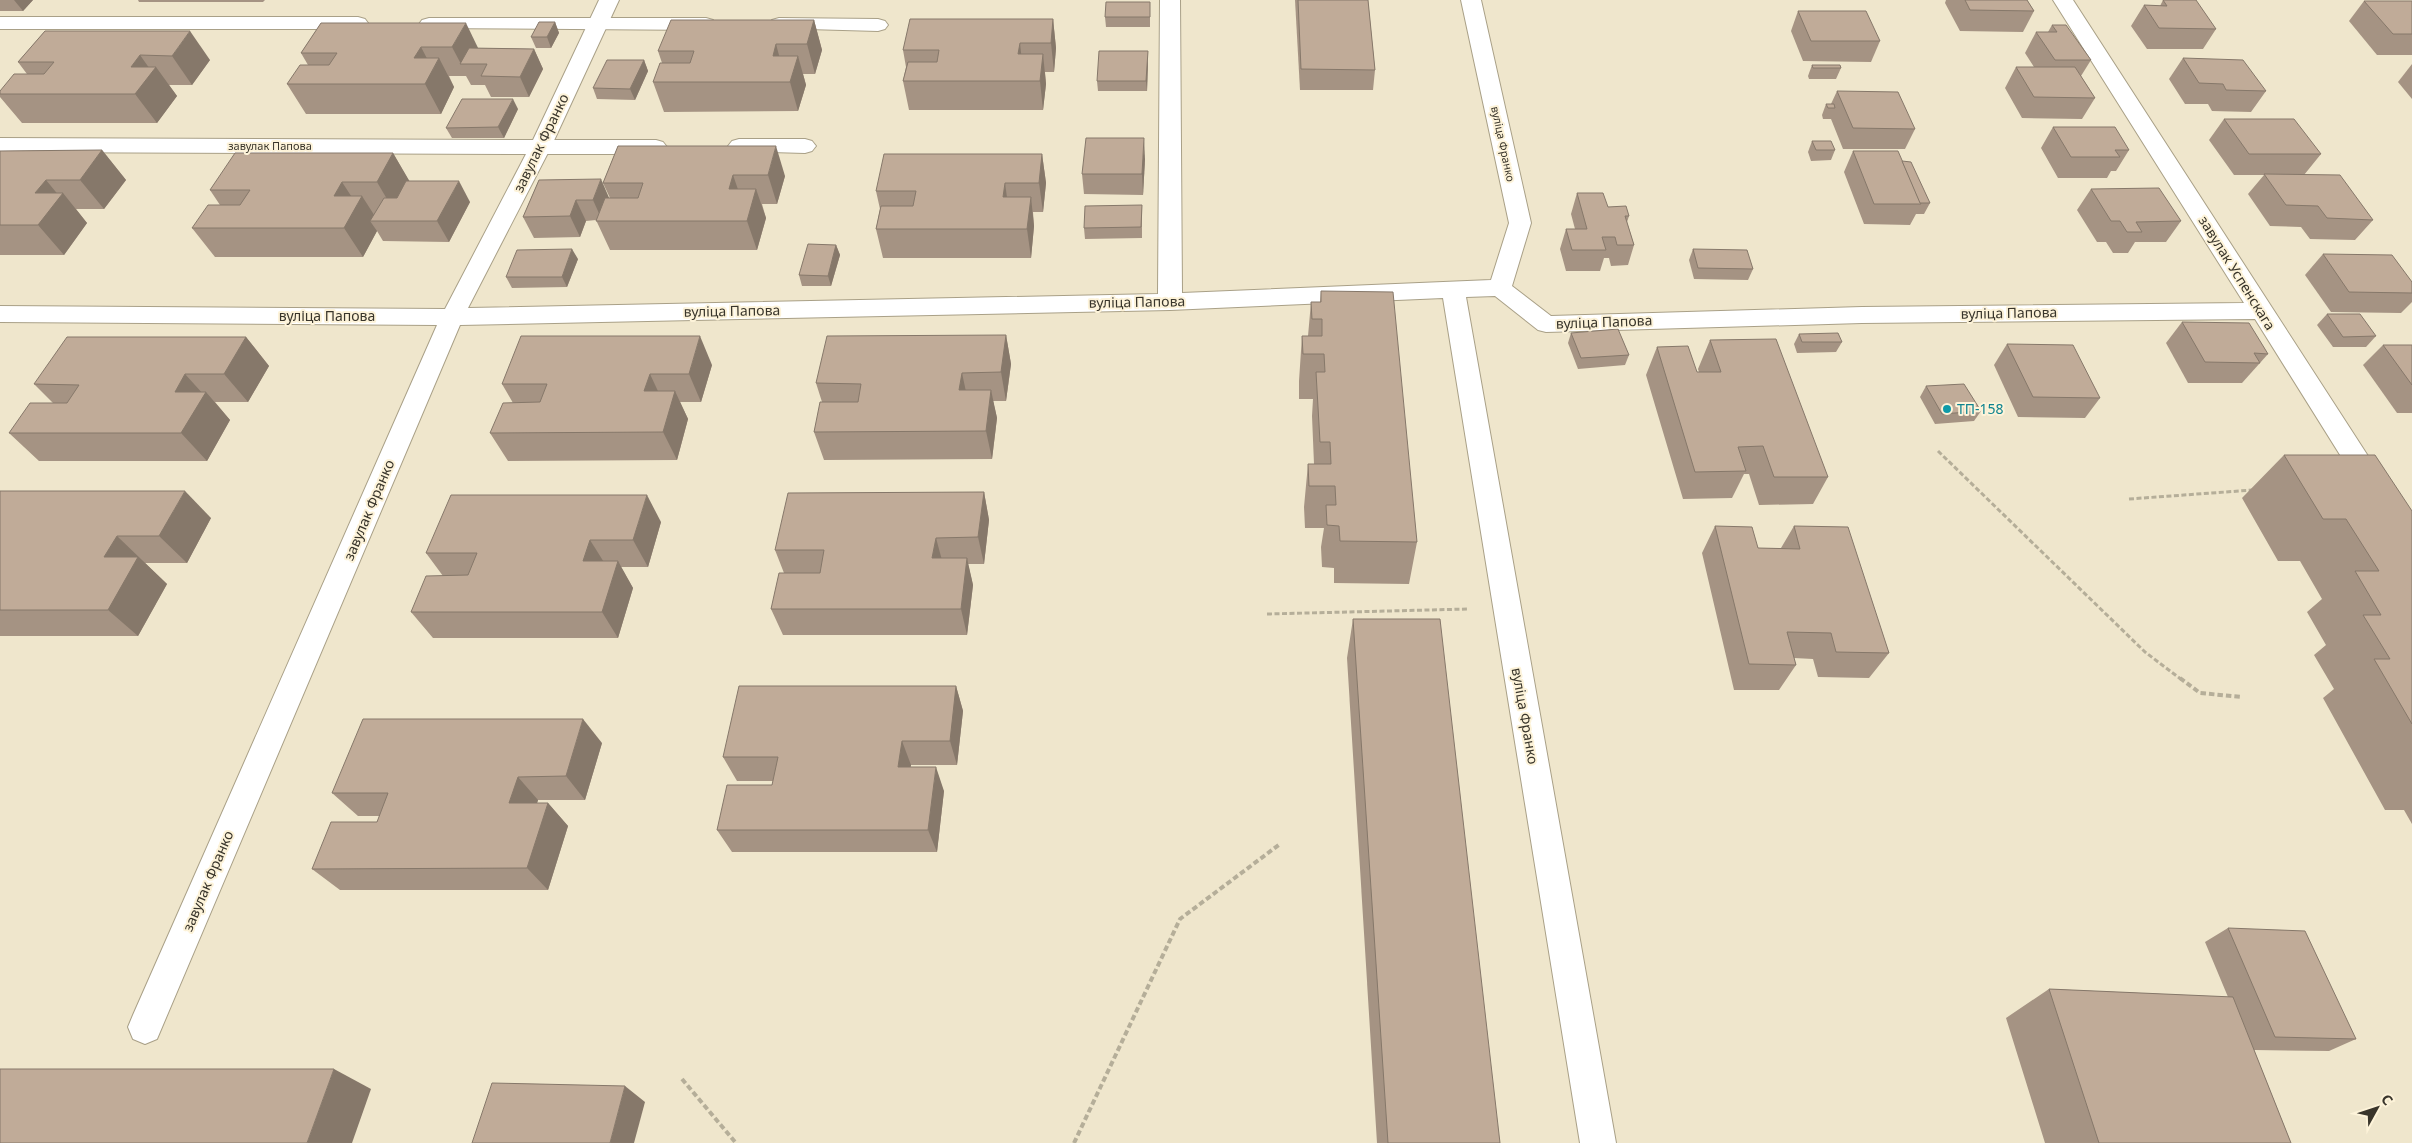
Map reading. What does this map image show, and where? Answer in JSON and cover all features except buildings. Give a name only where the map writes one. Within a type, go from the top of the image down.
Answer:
[{"type":"street","name":"завулак Франко","points":[[144,1027],[452,317],[540,147],[609,0]]},
{"type":"street","points":[[1170,0],[1170,302]]},
{"type":"street","name":"вуліца Франко","points":[[1471,0],[1520,223],[1500,288]]},
{"type":"street","name":"завулак Успенскага","points":[[2063,0],[2412,546]]},
{"type":"street","points":[[0,23],[378,24]]},
{"type":"street","points":[[408,24],[723,24]]},
{"type":"street","points":[[762,24],[878,25]]},
{"type":"street","name":"завулак Папова","points":[[0,145],[678,146]]},
{"type":"street","points":[[717,146],[805,146]]},
{"type":"street","name":"вуліца Папова","points":[[0,314],[452,317],[1170,302],[1500,288],[1546,324],[1862,315],[2261,311]]},
{"type":"street","name":"вуліца Франко","points":[[1453,290],[1598,1143]]},
{"type":"path","points":[[1938,451],[2145,652],[2200,693],[2242,697]]},
{"type":"path","points":[[2129,499],[2255,490]]},
{"type":"path","points":[[1267,614],[1506,608]]},
{"type":"path","points":[[1074,1143],[1180,919],[1280,844]]},
{"type":"path","points":[[682,1079],[736,1143]]},
{"type":"place","name":"ТП-158","points":[[1947,409]]}]
